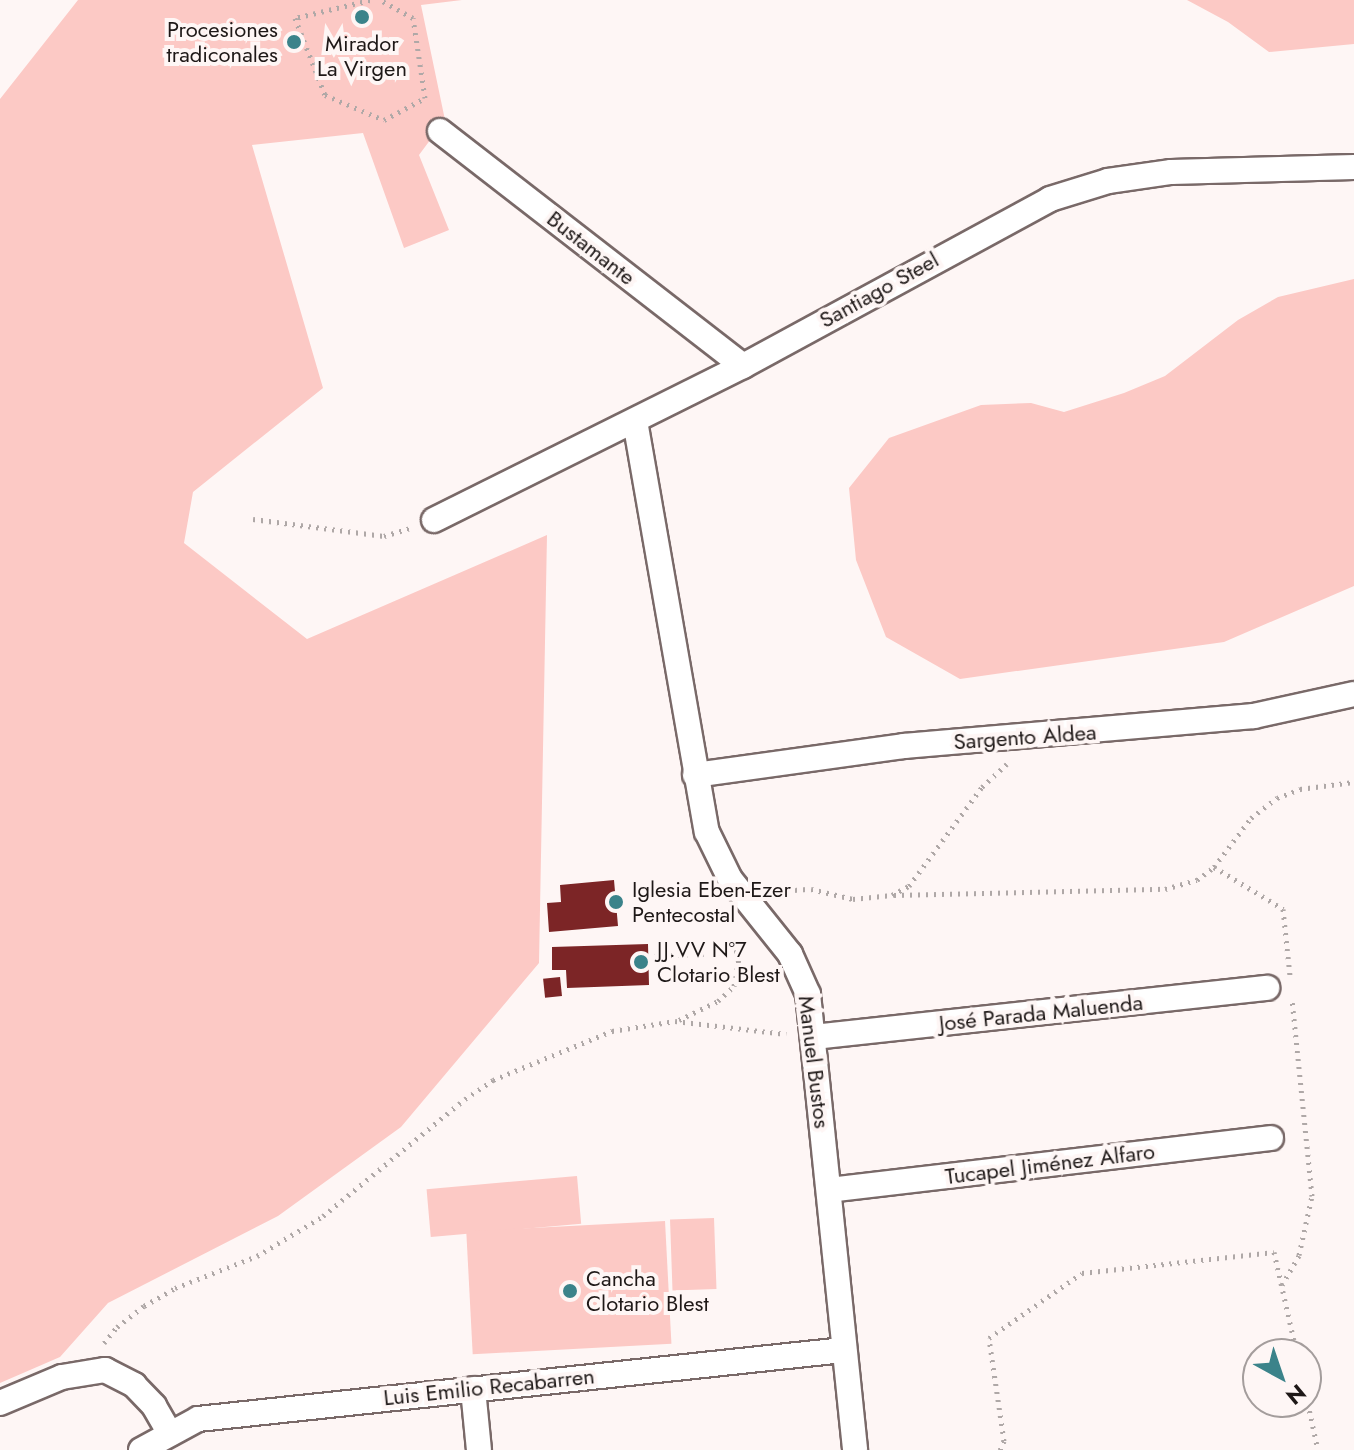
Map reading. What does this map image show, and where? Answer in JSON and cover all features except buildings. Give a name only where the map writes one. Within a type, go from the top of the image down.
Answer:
[{"type":"street","name":"Bustamante","points":[[440,131],[743,366]]},
{"type":"street","name":"Santiago Steel","points":[[434,520],[743,366],[1010,218],[1079,189],[1171,172],[1354,167]]},
{"type":"street","name":"Manuel Bustos","points":[[635,421],[707,832],[717,857],[744,900],[777,935],[800,973],[808,994],[855,1450]]},
{"type":"street","name":"Sargento Aldea","points":[[695,775],[889,748],[1254,716],[1354,694]]},
{"type":"street","name":"José Parada Maluenda","points":[[814,1037],[1267,988]]},
{"type":"street","name":"Tucapel Jiménez Alfaro","points":[[829,1190],[1271,1138]]},
{"type":"street","name":"Luis Emilio Recabarren","points":[[141,1450],[198,1419],[844,1350]]},
{"type":"street","points":[[0,1403],[81,1373],[105,1370],[134,1385],[154,1406],[170,1434]]},
{"type":"street","points":[[473,1389],[479,1450]]},
{"type":"path","points":[[370,0],[295,18],[325,95],[384,120],[425,98],[413,18],[381,0]]},
{"type":"path","points":[[253,519],[384,536],[434,520]]},
{"type":"path","points":[[892,895],[909,886],[926,866],[982,787],[1037,737]]},
{"type":"path","points":[[675,1021],[718,1001],[734,986],[740,952],[779,891],[811,889],[853,899],[892,895],[1165,889],[1197,880],[1214,867],[1251,818],[1277,798],[1300,789],[1354,782]]},
{"type":"path","points":[[1214,867],[1283,909],[1312,1196],[1299,1255],[1281,1286]]},
{"type":"path","points":[[654,956],[740,952]]},
{"type":"path","points":[[81,1373],[117,1327],[144,1306],[175,1288],[257,1256],[323,1216],[465,1099],[493,1080],[612,1031],[675,1021],[814,1037]]},
{"type":"path","points":[[1000,1450],[1004,1441],[989,1338],[1082,1273],[1274,1252],[1293,1338]]},
{"type":"path","points":[[1311,1418],[1318,1450]]},
{"type":"shaded area","points":[[78,0],[462,0],[421,5],[445,120],[419,155],[449,230],[404,248],[363,133],[252,145],[323,388],[193,492],[184,543],[307,639],[547,535],[539,963],[401,1127],[278,1216],[108,1303],[60,1357],[0,1383],[0,99]]},
{"type":"shaded area","points":[[1187,0],[1354,0],[1354,44],[1269,52],[1228,22]]},
{"type":"shaded area","points":[[1354,279],[1354,586],[1224,642],[960,679],[886,637],[856,560],[849,488],[889,438],[981,405],[1031,403],[1064,412],[1124,393],[1165,376],[1238,320],[1278,297]]},
{"type":"shaded area","points":[[577,1176],[581,1224],[431,1237],[427,1189]]},
{"type":"shaded area","points":[[714,1218],[716,1289],[673,1290],[670,1220]]},
{"type":"shaded area","name":"Cancha Clotario Blest","points":[[665,1221],[671,1344],[473,1354],[466,1231]]},
{"type":"place","name":"Mirador La Virgen","points":[[362,17]]},
{"type":"place","name":"Procesiones tradiconales","points":[[294,42]]},
{"type":"place","name":"Iglesia Eben-Ezer Pentecostal","points":[[616,902]]},
{"type":"place","name":"JJ.VV N°7 Clotario Blest","points":[[641,962]]},
{"type":"place","name":"Cancha Clotario Blest","points":[[570,1291]]}]
